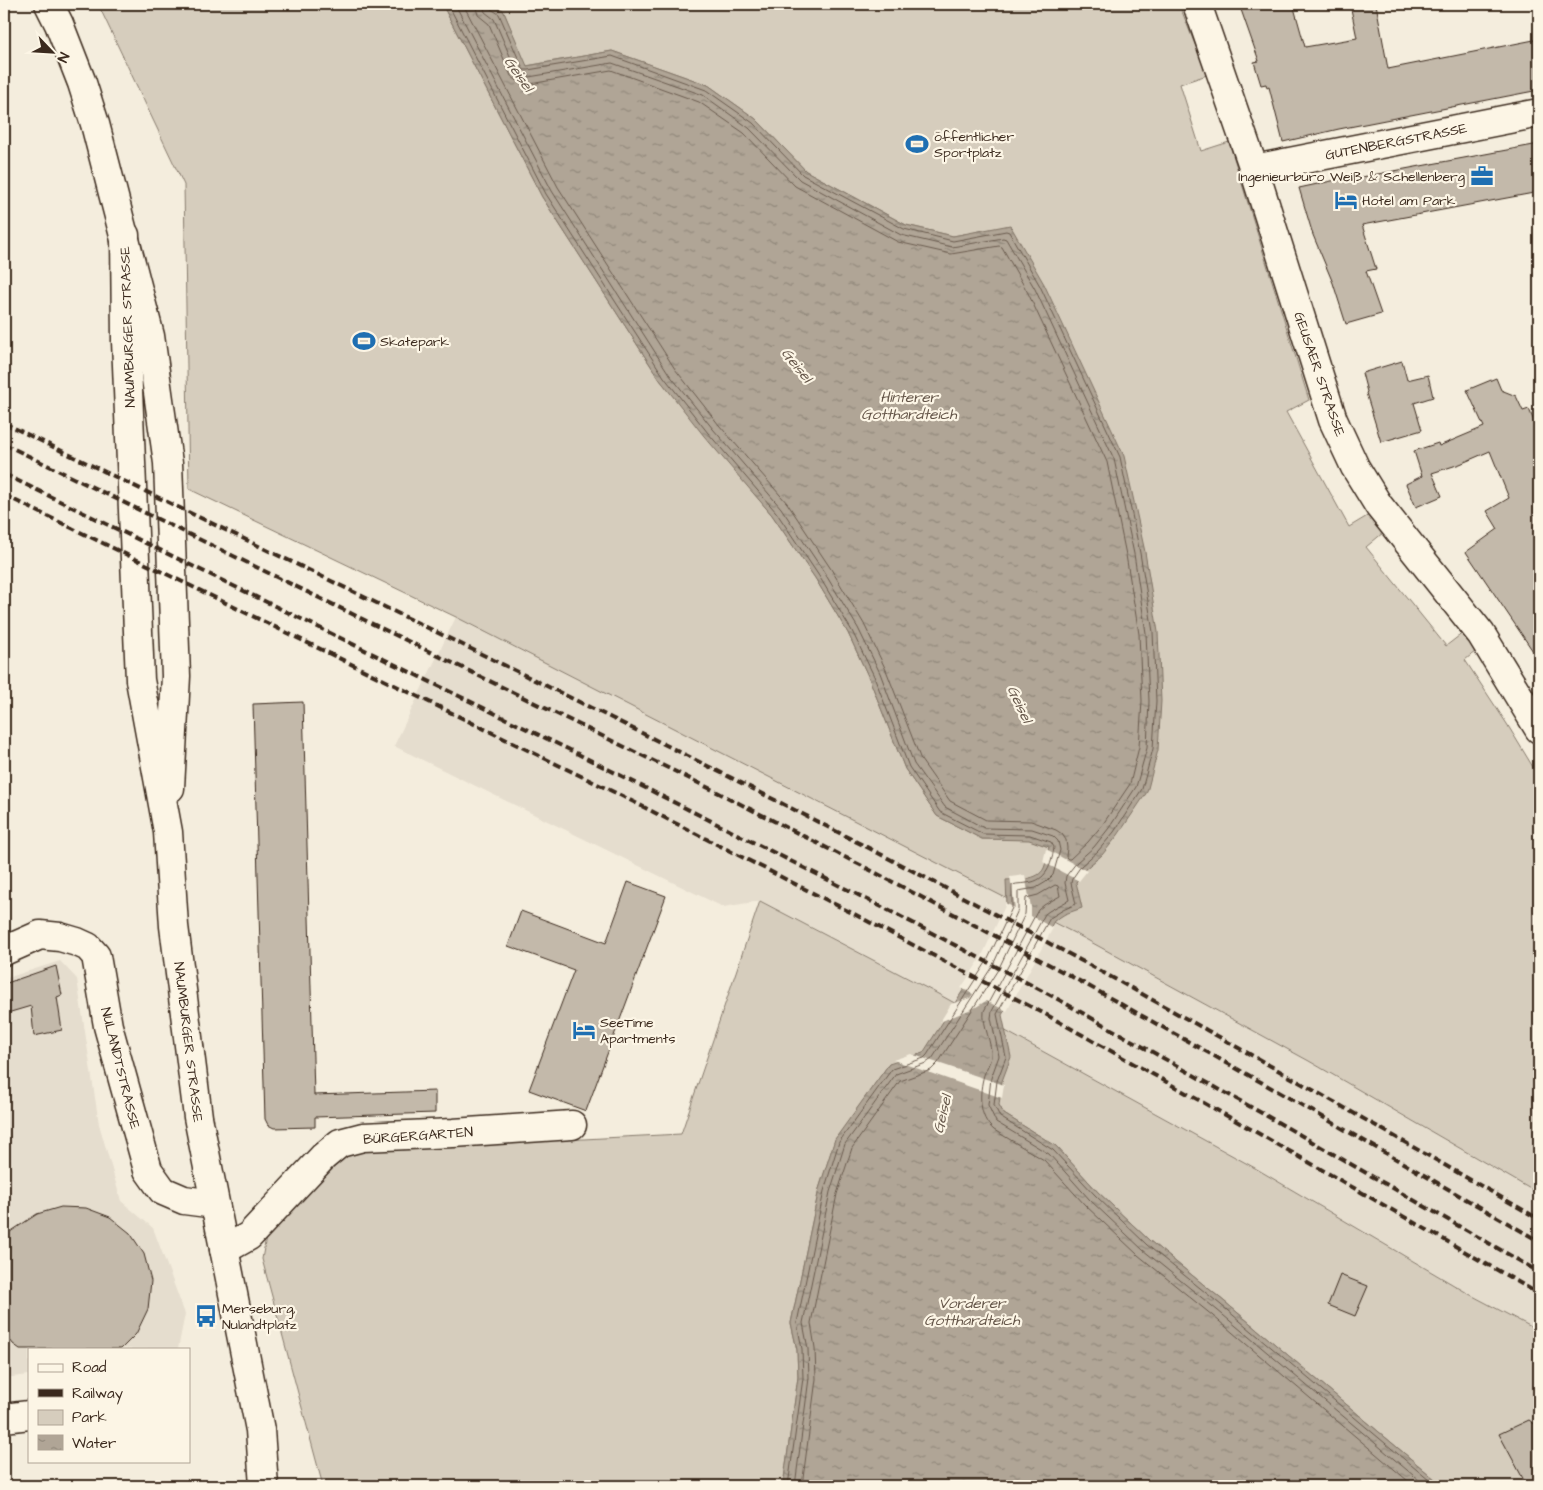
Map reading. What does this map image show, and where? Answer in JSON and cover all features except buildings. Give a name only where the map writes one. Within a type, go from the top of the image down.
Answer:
[{"type":"main road","name":"NAUMBURGER STRASSE","points":[[49,4],[59,24],[82,83],[95,124],[150,336],[168,463],[176,676],[168,832],[174,926],[198,1117],[260,1430],[264,1486]]},
{"type":"main road","name":"GEUSAER STRASSE","points":[[1197,4],[1254,169],[1333,420],[1355,467],[1378,506],[1481,634],[1539,729]]},
{"type":"main road","name":"GUTENBERGSTRASSE","points":[[1254,169],[1539,113]]},
{"type":"main road","name":"NAUMBURGER STRASSE","points":[[124,236],[126,341],[140,680],[168,832]]},
{"type":"main road","name":"NULANDTSTRASSE","points":[[4,950],[40,935],[60,937],[77,942],[88,947],[96,956],[108,1026],[148,1170],[164,1191],[184,1200],[215,1204]]},
{"type":"main road","name":"BÜRGERGARTEN","points":[[224,1250],[249,1236],[323,1157],[340,1143],[363,1137],[572,1125]]},
{"type":"main road","points":[[4,1418],[28,1415]]},
{"type":"main road","name":"NAUMBURGER STRASSE","points":[[260,1430],[284,1486]]},
{"type":"shaded area","points":[[456,617],[995,889],[1309,1061],[1539,1194],[1539,1331],[1469,1294],[1255,1168],[940,995],[760,901],[723,907],[394,746]]},
{"type":"shaded area","points":[[60,961],[77,979],[99,1124],[121,1201],[153,1228],[185,1314],[178,1348],[28,1348],[28,1375],[4,1378],[4,979]]},
{"type":"green space","points":[[98,4],[442,4],[542,197],[660,380],[772,515],[815,578],[848,633],[869,678],[905,769],[937,816],[982,839],[1029,839],[1049,847],[1076,882],[1085,869],[1102,855],[1011,226],[953,236],[906,225],[806,171],[756,119],[708,85],[612,51],[526,66],[503,10],[489,4],[1146,4],[1148,9],[1160,4],[1179,4],[1207,75],[1180,84],[1201,151],[1229,142],[1309,400],[1286,412],[1349,527],[1369,515],[1384,532],[1366,547],[1446,646],[1464,632],[1476,651],[1465,660],[1539,777],[1539,1194],[1309,1061],[1078,935],[456,617],[189,489],[184,185]]},
{"type":"green space","points":[[760,901],[940,995],[1255,1168],[1469,1294],[1539,1331],[1539,1486],[1443,1486],[1150,1241],[1098,1192],[1056,1146],[1004,1114],[999,1105],[889,1064],[835,1140],[819,1189],[791,1323],[797,1350],[798,1377],[783,1486],[323,1486],[262,1259],[266,1237],[350,1151],[681,1134]]},
{"type":"water","name":"Hinterer Gotthardteich","points":[[442,4],[489,4],[503,10],[527,66],[612,51],[708,85],[756,119],[806,171],[906,225],[953,236],[1010,225],[1044,284],[1124,456],[1145,552],[1158,632],[1161,701],[1158,750],[1147,792],[1118,835],[1102,855],[1085,869],[1076,882],[1082,908],[1065,914],[1054,921],[1002,1015],[1011,1057],[1002,1081],[999,1105],[1004,1114],[1056,1146],[1098,1192],[1150,1241],[1443,1486],[783,1486],[798,1377],[797,1350],[791,1323],[819,1189],[835,1139],[889,1064],[923,1053],[983,959],[1007,906],[1006,880],[1033,877],[1041,872],[1045,866],[1049,847],[1029,840],[982,839],[937,816],[905,769],[869,678],[848,633],[815,578],[772,515],[704,436],[660,380],[542,197]]},
{"type":"pier","points":[[1046,849],[1087,871],[1079,881],[1043,862]]},
{"type":"pier","points":[[1025,875],[1031,916],[1053,928],[1007,1011],[986,1001],[940,1022],[951,1004],[970,998],[973,994],[961,988],[981,958],[1005,903],[1015,908],[1010,877]]},
{"type":"pier","points":[[911,1054],[1004,1085],[1002,1098],[893,1060]]},
{"type":"railway","points":[[4,423],[620,722],[864,846],[1125,984],[1539,1219]]},
{"type":"railway","points":[[4,444],[715,791],[874,872],[1067,974],[1286,1096],[1539,1241]]},
{"type":"railway","points":[[4,474],[574,752],[886,909],[1054,997],[1274,1120],[1539,1272]]},
{"type":"railway","points":[[4,495],[618,794],[854,914],[1045,1014],[1539,1294]]},
{"type":"place","name":"öffentlicher Sportplatz","points":[[917,144]]},
{"type":"place","name":"Ingenieurbüro Weiß & Schellenberg","points":[[1482,176]]},
{"type":"place","name":"Hotel am Park","points":[[1346,200]]},
{"type":"place","name":"Skatepark","points":[[364,341]]},
{"type":"place","name":"SeeTime Apartments","points":[[584,1030]]},
{"type":"place","name":"Merseburg, Nulandtplatz","points":[[206,1316]]},
{"type":"water label","name":"Geisel","points":[[519,74]]},
{"type":"water label","name":"Geisel","points":[[797,365]]},
{"type":"water label","name":"Geisel","points":[[1020,704]]},
{"type":"water label","name":"Geisel","points":[[942,1114]]},
{"type":"water label","name":"Vorderer Gotthardteich","points":[[972,1312]]}]
